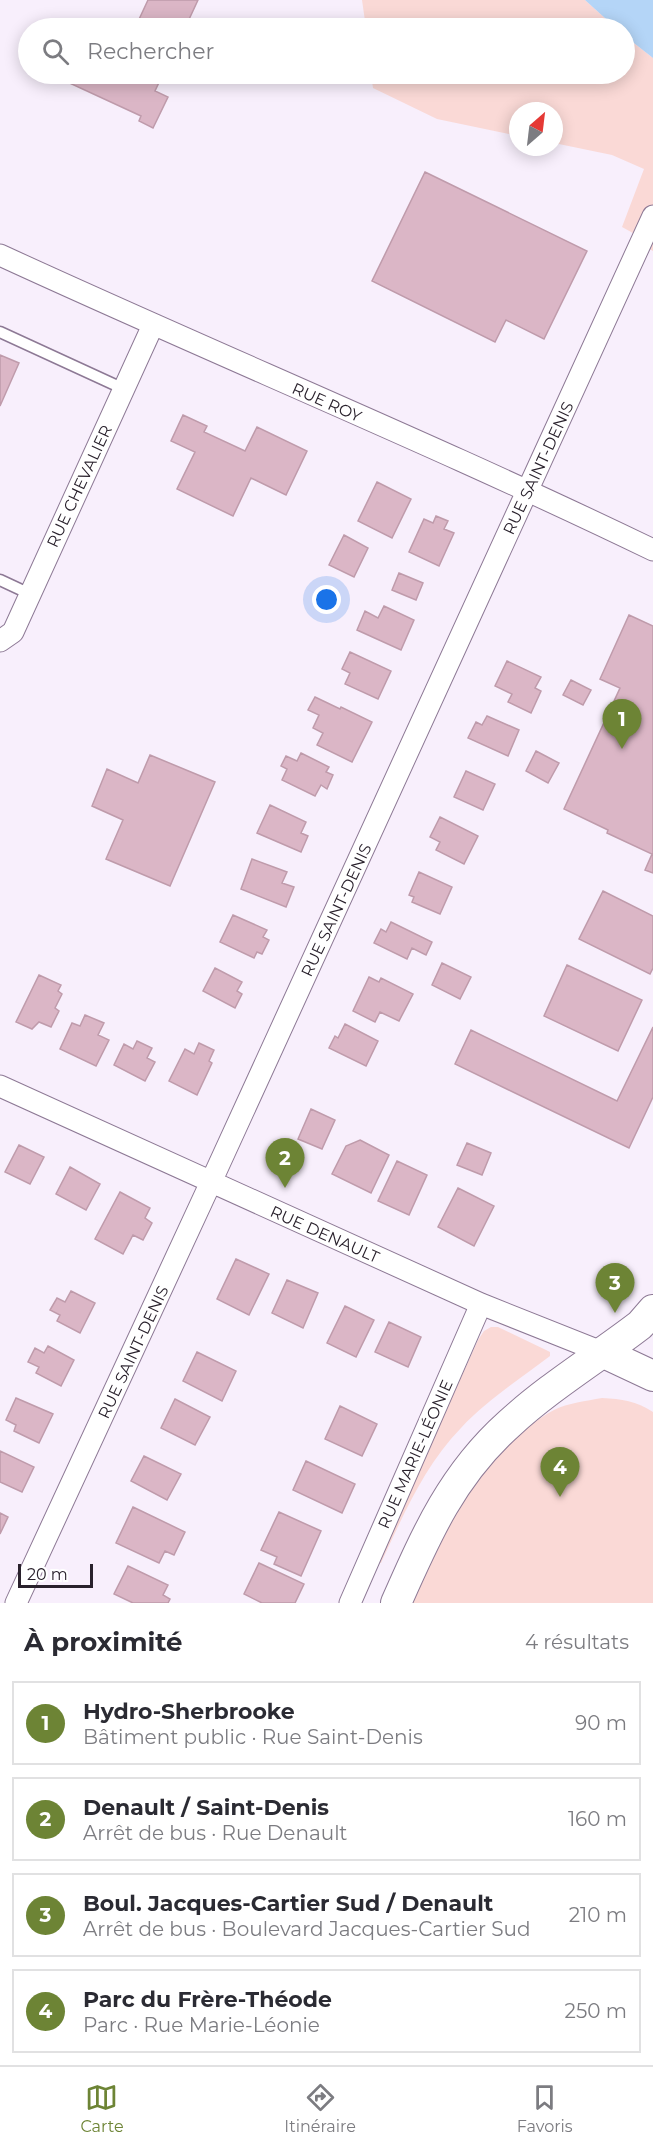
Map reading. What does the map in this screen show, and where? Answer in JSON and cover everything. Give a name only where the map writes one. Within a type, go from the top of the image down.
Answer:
[{"type":"main road","points":[[396,1603],[424,1538],[441,1507],[482,1451],[509,1423],[640,1325],[653,1310]]},
{"type":"main road","name":"RUE DENAULT","points":[[603,1353],[653,1376]]},
{"type":"street","name":"RUE SAINT-DENIS","points":[[16,1603],[212,1182],[653,216]]},
{"type":"street","name":"RUE ROY","points":[[0,255],[528,490],[653,550]]},
{"type":"street","name":"RUE CHEVALIER","points":[[0,641],[13,632],[153,325]]},
{"type":"street","name":"RUE DENAULT","points":[[0,1086],[481,1304],[603,1353]]},
{"type":"street","name":"RUE MARIE-LÉONIE","points":[[350,1603],[481,1304]]},
{"type":"lane","points":[[0,332],[124,389]]},
{"type":"lane","points":[[0,580],[30,594]]},
{"type":"shaded area","points":[[362,0],[585,0],[605,18],[365,18]]},
{"type":"shaded area","points":[[635,44],[653,58],[653,251],[640,244],[642,238],[622,227],[644,169],[612,155],[563,145],[563,102],[509,102],[509,134],[437,119],[373,88],[372,84],[635,84]]},
{"type":"shaded area","points":[[491,1327],[498,1327],[546,1350],[550,1352],[550,1356],[482,1408],[448,1443],[415,1492],[381,1563],[377,1562],[478,1340],[484,1331]]},
{"type":"shaded area","points":[[602,1398],[629,1401],[653,1412],[653,1603],[411,1603],[451,1521],[486,1469],[506,1446],[528,1427],[554,1410]]},
{"type":"water","points":[[585,0],[653,0],[653,58],[635,44],[635,18],[605,18]]},
{"type":"building","points":[[148,0],[198,0],[190,18],[140,18]]},
{"type":"building","points":[[72,84],[158,84],[155,91],[168,97],[153,128],[139,121],[141,116]]},
{"type":"building","points":[[425,172],[587,251],[544,339],[506,320],[495,342],[372,281]]},
{"type":"building","points":[[0,355],[19,363],[0,406]]},
{"type":"building","points":[[183,415],[207,426],[204,432],[245,451],[257,427],[307,451],[286,495],[251,478],[233,516],[177,489],[195,452],[171,441]]},
{"type":"building","points":[[377,482],[411,499],[392,538],[358,521]]},
{"type":"building","points":[[436,516],[448,521],[444,529],[454,533],[439,566],[409,552],[424,519],[433,523]]},
{"type":"building","points":[[344,535],[368,548],[354,577],[329,565]]},
{"type":"building","points":[[399,573],[423,583],[416,600],[392,590]]},
{"type":"building","points":[[384,606],[414,620],[401,650],[357,630],[365,611],[378,618]]},
{"type":"building","points":[[629,615],[653,626],[653,873],[645,870],[652,854],[564,809],[620,688],[600,679]]},
{"type":"building","points":[[350,652],[391,671],[378,699],[345,684],[350,673],[342,669]]},
{"type":"building","points":[[507,661],[541,677],[535,688],[541,691],[531,713],[508,702],[512,694],[495,686]]},
{"type":"building","points":[[571,680],[591,690],[583,705],[563,695]]},
{"type":"building","points":[[315,697],[372,722],[352,762],[317,745],[323,733],[313,728],[319,715],[308,710]]},
{"type":"building","points":[[487,716],[519,730],[508,756],[468,738],[476,722],[482,725]]},
{"type":"building","points":[[536,751],[559,763],[548,783],[526,771]]},
{"type":"building","points":[[301,753],[329,767],[326,772],[333,775],[327,789],[321,785],[315,796],[282,780],[287,769],[281,766],[286,756],[297,761]]},
{"type":"building","points":[[150,755],[215,782],[170,886],[106,859],[123,820],[92,806],[107,769],[138,783]]},
{"type":"building","points":[[466,771],[495,784],[483,810],[454,797]]},
{"type":"building","points":[[270,805],[306,822],[301,833],[308,836],[301,852],[257,833]]},
{"type":"building","points":[[440,817],[478,836],[464,864],[436,850],[440,842],[430,837]]},
{"type":"building","points":[[252,859],[287,872],[282,883],[294,887],[286,907],[241,889]]},
{"type":"building","points":[[419,872],[452,887],[440,914],[412,902],[414,897],[409,895]]},
{"type":"building","points":[[603,891],[653,916],[653,968],[650,974],[579,939]]},
{"type":"building","points":[[233,915],[267,930],[263,937],[269,940],[262,954],[257,952],[254,958],[220,942]]},
{"type":"building","points":[[391,922],[432,942],[426,955],[412,948],[407,959],[374,943],[381,929],[386,932]]},
{"type":"building","points":[[442,963],[471,977],[460,999],[432,985]]},
{"type":"building","points":[[567,965],[642,1000],[618,1051],[544,1016]]},
{"type":"building","points":[[215,968],[242,982],[237,991],[242,994],[235,1008],[203,991]]},
{"type":"building","points":[[39,975],[61,985],[58,991],[62,994],[55,1008],[59,1011],[51,1027],[39,1022],[32,1029],[16,1022]]},
{"type":"building","points":[[369,977],[379,982],[381,978],[413,994],[399,1021],[380,1012],[375,1022],[353,1011]]},
{"type":"building","points":[[85,1015],[104,1023],[98,1035],[109,1040],[96,1066],[60,1049],[72,1023],[80,1026]]},
{"type":"building","points":[[345,1024],[378,1041],[366,1066],[329,1048],[335,1036],[338,1038]]},
{"type":"building","points":[[653,1027],[653,1097],[629,1148],[455,1064],[471,1030],[617,1101]]},
{"type":"building","points":[[137,1041],[152,1048],[147,1058],[155,1062],[145,1081],[114,1065],[124,1044],[133,1049]]},
{"type":"building","points":[[199,1043],[214,1050],[209,1061],[212,1063],[197,1095],[169,1081],[185,1049],[194,1054]]},
{"type":"building","points":[[311,1109],[335,1120],[322,1149],[298,1139]]},
{"type":"building","points":[[360,1140],[389,1155],[371,1193],[332,1174],[346,1146]]},
{"type":"building","points":[[467,1143],[491,1153],[482,1175],[457,1165]]},
{"type":"building","points":[[19,1145],[44,1157],[30,1184],[5,1172]]},
{"type":"building","points":[[397,1161],[427,1175],[409,1215],[378,1201]]},
{"type":"building","points":[[70,1167],[100,1184],[86,1210],[56,1194]]},
{"type":"building","points":[[458,1188],[494,1206],[474,1246],[438,1227]]},
{"type":"building","points":[[120,1192],[150,1208],[145,1218],[152,1223],[143,1240],[133,1235],[123,1254],[95,1239]]},
{"type":"building","points":[[236,1259],[269,1274],[249,1315],[217,1299]]},
{"type":"building","points":[[287,1280],[318,1293],[303,1328],[272,1313]]},
{"type":"building","points":[[71,1291],[95,1303],[80,1333],[57,1321],[60,1315],[50,1310],[57,1298],[65,1302]]},
{"type":"building","points":[[345,1306],[374,1320],[356,1357],[327,1343]]},
{"type":"building","points":[[389,1322],[421,1337],[408,1367],[375,1352]]},
{"type":"building","points":[[48,1346],[74,1360],[61,1386],[36,1373],[39,1367],[28,1362],[35,1348],[44,1353]]},
{"type":"building","points":[[197,1352],[236,1371],[222,1401],[183,1381]]},
{"type":"building","points":[[16,1398],[53,1414],[39,1443],[14,1431],[16,1425],[6,1420]]},
{"type":"building","points":[[175,1399],[210,1417],[195,1445],[161,1428]]},
{"type":"building","points":[[340,1406],[377,1424],[362,1456],[325,1439]]},
{"type":"building","points":[[0,1451],[34,1467],[22,1492],[0,1482]]},
{"type":"building","points":[[144,1456],[181,1474],[167,1500],[131,1481]]},
{"type":"building","points":[[306,1461],[355,1484],[342,1513],[293,1490]]},
{"type":"building","points":[[133,1507],[185,1532],[174,1555],[165,1551],[159,1563],[116,1543]]},
{"type":"building","points":[[279,1512],[321,1531],[301,1576],[274,1564],[277,1557],[261,1550]]},
{"type":"building","points":[[0,1513],[8,1517],[0,1534]]},
{"type":"building","points":[[259,1563],[304,1584],[295,1603],[262,1603],[244,1594]]},
{"type":"building","points":[[128,1566],[168,1585],[163,1595],[170,1599],[168,1603],[133,1603],[114,1594]]},
{"type":"place","name":"Hydro-Sherbrooke","points":[[622,749]]},
{"type":"place","name":"Denault / Saint-Denis","points":[[285,1188]]},
{"type":"place","name":"Boul. Jacques-Cartier Sud / Denault","points":[[615,1313]]},
{"type":"place","name":"Parc du Frère-Théode","points":[[560,1497]]}]
